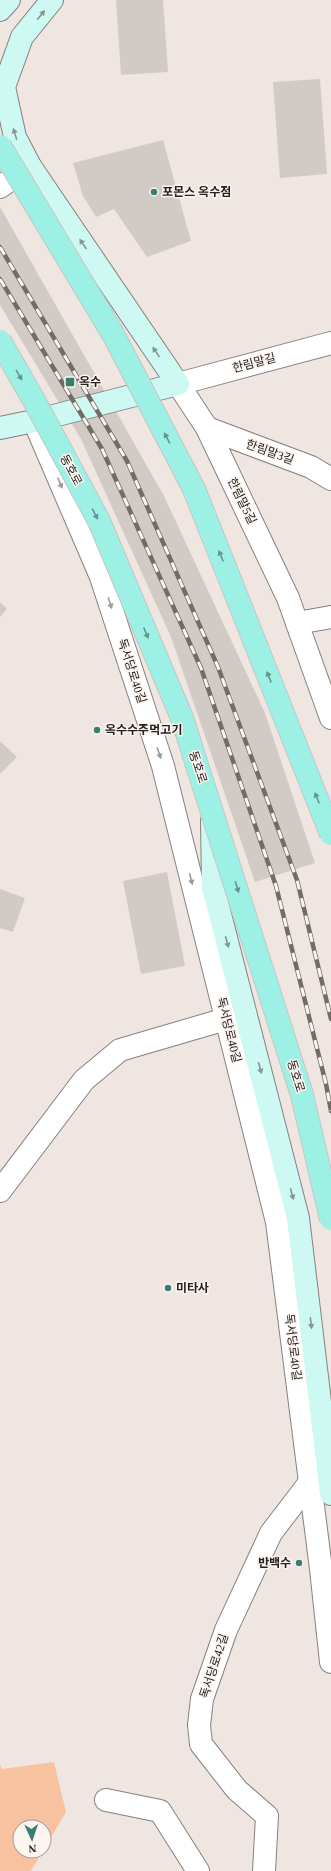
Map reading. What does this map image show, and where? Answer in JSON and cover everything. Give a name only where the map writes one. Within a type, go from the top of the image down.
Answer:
[{"type":"main road","points":[[0,10],[8,0]]},
{"type":"main road","points":[[0,428],[34,421],[178,384],[30,166],[15,137],[4,87],[22,37],[52,0]]},
{"type":"main road","points":[[0,146],[114,334],[194,489],[331,834]]},
{"type":"main road","name":"동호로","points":[[0,341],[99,521],[182,718],[212,807],[302,1095],[331,1219]]},
{"type":"main road","points":[[212,807],[213,887],[298,1218],[331,1494]]},
{"type":"street","points":[[0,187],[30,166]]},
{"type":"street","name":"한림말길","points":[[178,384],[331,343]]},
{"type":"street","name":"한림말5길","points":[[178,384],[207,428],[288,598],[331,718]]},
{"type":"street","name":"독서당로40길","points":[[34,421],[101,577],[161,758],[277,1222],[331,1662]]},
{"type":"street","name":"한림말3길","points":[[207,428],[311,467],[331,479]]},
{"type":"street","points":[[297,623],[331,617]]},
{"type":"street","points":[[0,1191],[84,1080],[120,1050],[226,1019]]},
{"type":"street","name":"독서당로42길","points":[[264,1871],[267,1816],[237,1790],[201,1744],[199,1725],[202,1700],[226,1630],[271,1532],[310,1482]]},
{"type":"street","points":[[106,1800],[160,1811],[198,1871]]},
{"type":"shaded area","points":[[54,1762],[66,1812],[52,1836],[52,1819],[12,1819],[12,1859],[38,1859],[31,1871],[0,1871],[0,1764],[2,1769]]},
{"type":"building","points":[[116,0],[163,0],[168,72],[121,75]]},
{"type":"building","points":[[320,79],[327,174],[280,178],[273,82]]},
{"type":"building","points":[[163,140],[191,241],[147,257],[114,209],[96,217],[83,196],[73,163]]},
{"type":"building","points":[[0,207],[164,496],[265,713],[315,863],[255,882],[171,637],[81,439],[0,305]]},
{"type":"building","points":[[0,602],[7,609],[0,617]]},
{"type":"building","points":[[0,741],[17,757],[0,774]]},
{"type":"building","points":[[167,872],[185,966],[141,974],[123,881]]},
{"type":"building","points":[[0,889],[25,898],[13,932],[0,928]]},
{"type":"railway","points":[[0,247],[127,461],[218,667],[297,880],[331,1019]]},
{"type":"railway","points":[[0,279],[102,449],[201,668],[276,886],[326,1084],[331,1111]]},
{"type":"place","name":"포몬스 옥수점","points":[[154,192]]},
{"type":"place","name":"옥수","points":[[70,382]]},
{"type":"place","name":"옥수수주먹고기","points":[[97,730]]},
{"type":"place","name":"미타사","points":[[168,1288]]},
{"type":"place","name":"반백수","points":[[299,1563]]}]
